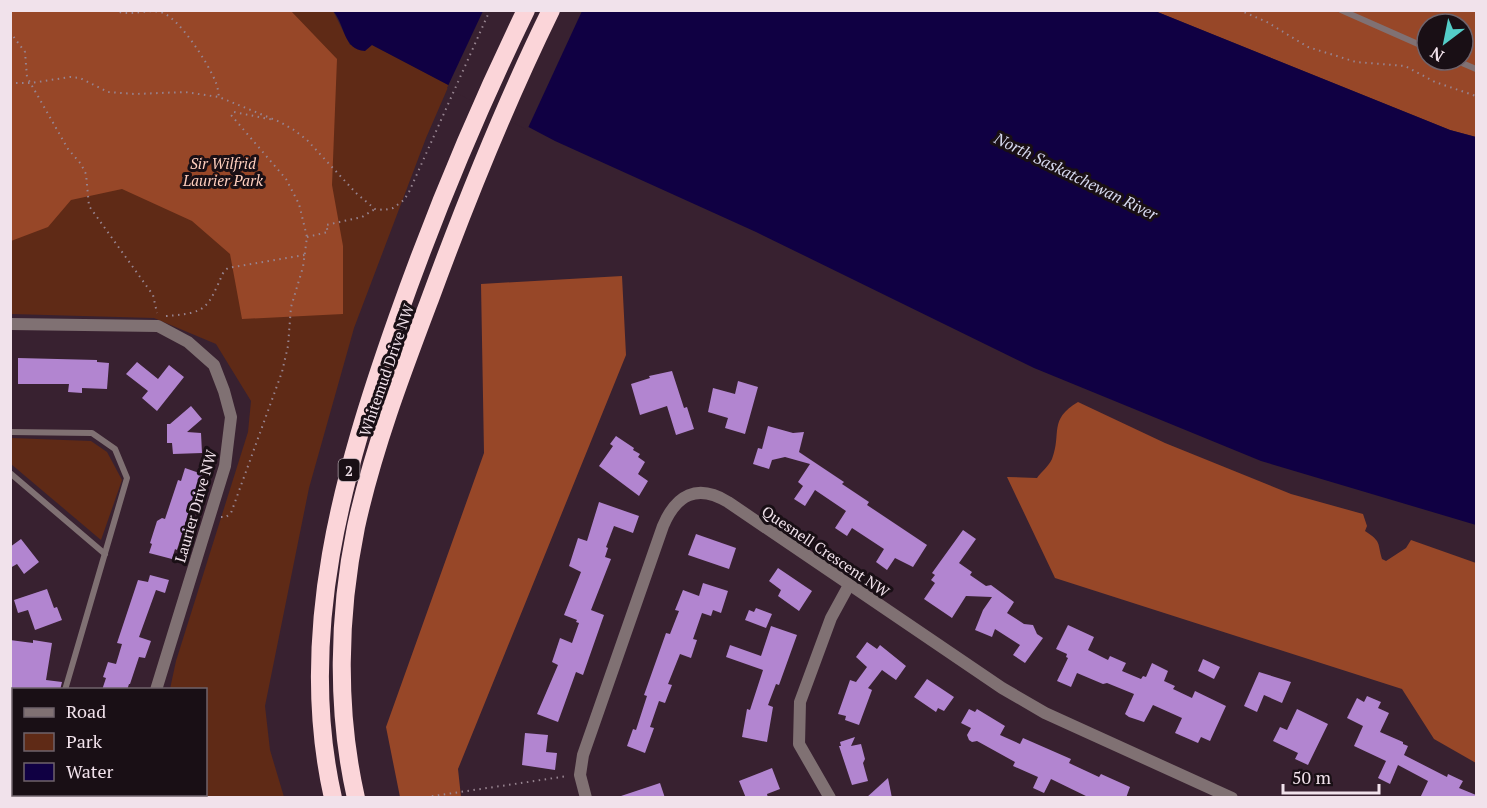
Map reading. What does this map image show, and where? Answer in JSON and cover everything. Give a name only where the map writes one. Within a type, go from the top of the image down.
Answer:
[{"type":"highway","name":"Whitemud Drive NW","points":[[333,798],[322,714],[320,647],[322,610],[332,542],[347,479],[383,360],[459,158],[526,10]]},
{"type":"highway","name":"Whitemud Drive NW","points":[[356,798],[347,746],[342,667],[345,601],[356,529],[401,377],[479,170],[551,10]]},
{"type":"street","name":"Laurier Drive NW","points":[[10,324],[158,326],[188,342],[214,365],[231,417],[225,466],[157,688]]},
{"type":"street","name":"Quesnell Crescent NW","points":[[586,798],[580,775],[583,756],[663,526],[669,513],[682,497],[705,493],[721,498],[1002,688],[1045,713],[1232,798]]},
{"type":"street","points":[[830,798],[799,744],[800,702],[831,618],[849,585]]},
{"type":"lane","points":[[1341,10],[1415,43]]},
{"type":"lane","points":[[10,432],[92,433],[115,448],[127,478],[66,688]]},
{"type":"lane","points":[[10,473],[105,554]]},
{"type":"path","points":[[114,10],[123,14],[155,11],[163,12],[171,17],[203,58],[216,83],[219,97]]},
{"type":"path","points":[[10,83],[31,83],[70,76],[80,78],[108,92],[135,94],[185,92],[219,97],[294,130],[307,140],[356,193],[375,209],[384,210],[393,208],[404,200],[490,10]]},
{"type":"path","points":[[1239,10],[1267,22],[1308,47],[1356,62],[1405,66],[1435,82],[1476,96]]},
{"type":"path","points":[[10,32],[25,52],[27,77],[68,149],[86,174],[89,206],[153,295],[158,316],[190,314],[203,309],[214,293],[224,271],[228,268],[305,255]]},
{"type":"path","points":[[211,514],[226,517],[231,513],[282,372],[288,346],[291,307],[305,255],[307,237],[299,204],[286,179],[231,115],[234,111],[279,122]]},
{"type":"path","points":[[307,237],[328,232],[326,225],[362,218],[375,209]]},
{"type":"path","points":[[420,798],[580,775]]},
{"type":"green space","name":"Sir Wilfrid Laurier Park","points":[[10,11],[291,11],[337,59],[332,185],[343,246],[343,314],[242,319],[230,254],[192,221],[122,189],[71,200],[48,227],[11,241]]},
{"type":"green space","name":"Sir Wilfrid Laurier Park","points":[[11,11],[333,11],[350,45],[372,45],[449,85],[426,138],[354,328],[309,488],[265,706],[270,750],[284,797],[175,798],[175,796],[207,796],[207,688],[170,688],[176,661],[248,432],[251,401],[216,344],[154,318],[11,314]]},
{"type":"green space","points":[[1155,11],[1476,11],[1476,137],[1450,130]]},
{"type":"green space","points":[[622,276],[626,355],[458,769],[461,797],[400,797],[386,727],[484,453],[481,284]]},
{"type":"green space","points":[[1078,402],[1165,443],[1291,494],[1363,514],[1367,526],[1365,531],[1377,540],[1382,559],[1386,561],[1406,548],[1411,540],[1476,563],[1476,763],[1434,739],[1402,689],[1055,578],[1007,477],[1037,478],[1052,459],[1059,421]]},
{"type":"green space","points":[[11,438],[91,441],[107,452],[122,480],[101,540],[11,464]]},
{"type":"water","name":"North Saskatchewan River","points":[[333,11],[1155,11],[1450,130],[1476,137],[1476,525],[1261,461],[1034,368],[756,232],[555,141],[372,45],[365,51],[358,50],[348,41]]},
{"type":"pier","points":[[483,11],[582,11],[527,130],[447,88]]},
{"type":"building","points":[[18,358],[97,360],[97,362],[109,363],[107,389],[82,388],[82,393],[68,392],[69,384],[18,384]]},
{"type":"building","points":[[137,362],[158,379],[169,365],[184,377],[157,411],[142,398],[148,391],[126,374]]},
{"type":"building","points":[[672,371],[684,408],[687,407],[694,429],[676,435],[667,406],[640,415],[631,384],[650,378],[649,376]]},
{"type":"building","points":[[738,381],[758,387],[745,434],[725,428],[728,418],[708,412],[713,388],[735,394]]},
{"type":"building","points":[[191,406],[202,419],[187,432],[201,433],[202,453],[173,454],[172,443],[167,443],[167,424]]},
{"type":"building","points":[[768,426],[793,433],[804,432],[799,452],[844,482],[842,484],[869,502],[867,505],[927,545],[913,567],[895,558],[887,570],[876,562],[884,549],[852,528],[847,536],[835,528],[846,511],[815,490],[805,506],[794,499],[803,486],[798,482],[810,464],[785,457],[772,460],[769,469],[753,464],[758,448],[762,449]]},
{"type":"building","points":[[616,436],[634,448],[633,450],[640,454],[638,457],[645,462],[638,474],[648,481],[639,496],[599,466],[613,446],[610,444]]},
{"type":"building","points":[[185,468],[202,474],[198,486],[202,488],[194,510],[190,508],[172,559],[149,553],[157,521],[165,519],[178,480],[181,481]]},
{"type":"building","points":[[599,502],[639,516],[633,533],[614,526],[606,547],[608,548],[605,557],[611,559],[591,610],[604,615],[583,675],[576,672],[558,722],[537,714],[558,665],[552,662],[560,638],[572,643],[579,623],[564,615],[581,572],[569,566],[578,538],[587,541]]},
{"type":"building","points":[[963,530],[976,539],[959,563],[972,572],[970,575],[986,586],[991,585],[1014,602],[1007,613],[1024,624],[1033,625],[1037,634],[1043,638],[1025,663],[1013,655],[1020,645],[995,629],[992,637],[975,630],[983,610],[992,597],[966,596],[952,618],[924,599],[935,583],[931,580],[935,575],[932,573]]},
{"type":"building","points":[[696,534],[736,548],[729,569],[688,555]]},
{"type":"building","points":[[21,539],[39,562],[24,574],[17,564],[10,568],[10,547]]},
{"type":"building","points":[[778,568],[812,591],[799,611],[778,596],[781,590],[769,581]]},
{"type":"building","points":[[150,575],[169,580],[165,593],[156,590],[139,637],[151,641],[145,658],[139,657],[128,688],[103,688],[106,678],[103,677],[108,662],[116,664],[122,644],[117,643],[138,580],[148,582]]},
{"type":"building","points":[[703,583],[728,591],[721,613],[713,610],[711,616],[702,613],[693,639],[697,640],[691,658],[680,654],[668,684],[672,685],[665,703],[659,701],[650,727],[654,728],[645,753],[627,746],[633,729],[636,730],[647,696],[644,695],[666,633],[670,634],[679,611],[675,610],[683,590],[699,596]]},
{"type":"building","points":[[47,589],[54,608],[57,607],[62,620],[35,630],[28,610],[18,613],[14,600]]},
{"type":"building","points":[[756,608],[772,614],[766,628],[745,620],[749,610],[754,612]]},
{"type":"building","points":[[1068,625],[1094,637],[1088,650],[1108,660],[1110,656],[1126,663],[1122,671],[1141,679],[1143,676],[1146,677],[1152,663],[1168,671],[1164,681],[1175,686],[1173,689],[1192,698],[1195,691],[1226,706],[1210,741],[1201,737],[1198,743],[1175,733],[1182,718],[1153,705],[1144,722],[1129,717],[1125,714],[1134,694],[1107,683],[1103,684],[1077,673],[1071,687],[1057,681],[1068,658],[1067,654],[1056,649]]},
{"type":"building","points":[[771,626],[797,635],[779,685],[776,684],[768,705],[773,707],[767,742],[742,737],[747,709],[750,710],[763,670],[726,657],[730,645],[761,656]]},
{"type":"building","points":[[10,640],[52,643],[46,680],[62,682],[60,688],[12,688],[10,690],[12,661],[10,661]]},
{"type":"building","points":[[867,642],[877,649],[880,645],[906,666],[896,680],[882,670],[868,688],[872,690],[859,725],[845,720],[846,716],[838,714],[850,680],[856,682],[867,667],[856,657]]},
{"type":"building","points":[[1203,659],[1220,667],[1214,679],[1198,671]]},
{"type":"building","points":[[1259,672],[1291,682],[1282,703],[1264,695],[1257,712],[1244,706]]},
{"type":"building","points":[[927,679],[954,697],[944,711],[938,708],[936,712],[914,697]]},
{"type":"building","points":[[1367,696],[1381,702],[1378,708],[1389,713],[1380,732],[1408,746],[1404,755],[1447,777],[1448,774],[1463,781],[1459,788],[1476,795],[1476,798],[1420,798],[1428,781],[1398,765],[1390,784],[1378,778],[1386,761],[1354,746],[1363,726],[1347,718],[1357,698],[1364,702]]},
{"type":"building","points":[[969,709],[975,712],[977,709],[1005,726],[1000,735],[1020,744],[1023,738],[1071,759],[1069,763],[1099,777],[1101,774],[1130,787],[1126,798],[1090,798],[1051,779],[1044,793],[1033,788],[1038,777],[1013,766],[1015,762],[977,741],[969,740],[967,735],[971,728],[961,723]]},
{"type":"building","points":[[1297,709],[1328,724],[1308,765],[1295,759],[1298,753],[1273,741],[1280,727],[1287,730]]},
{"type":"building","points":[[525,733],[548,735],[546,752],[557,753],[555,770],[522,765]]},
{"type":"building","points":[[855,737],[851,746],[861,744],[868,781],[852,785],[839,746],[841,746],[840,742]]},
{"type":"building","points":[[772,768],[780,789],[767,794],[768,798],[746,798],[739,781]]},
{"type":"building","points":[[888,778],[892,798],[866,798]]},
{"type":"building","points":[[660,783],[665,798],[621,798],[621,796]]}]
